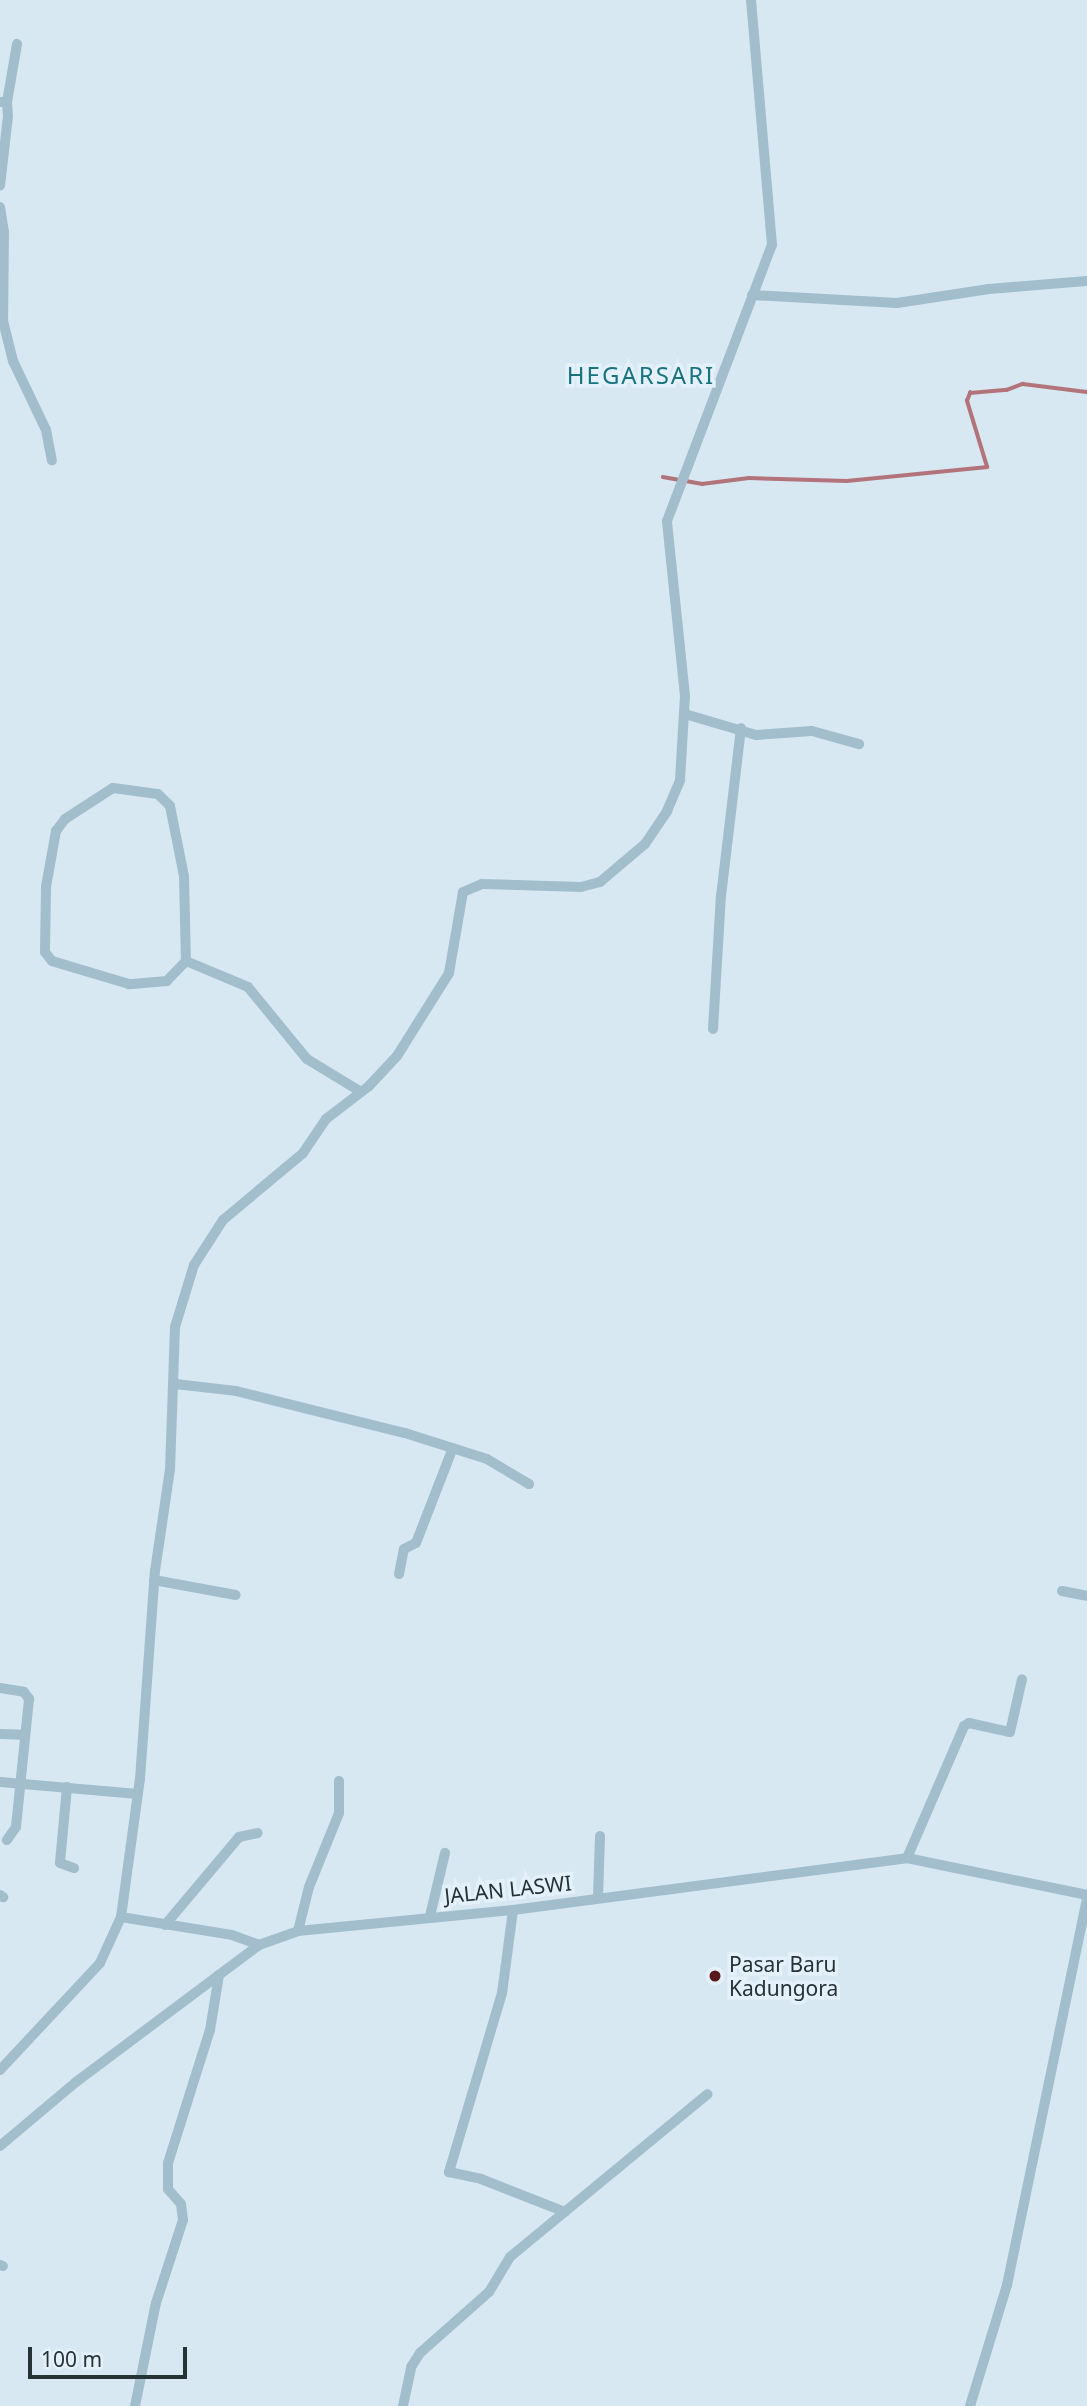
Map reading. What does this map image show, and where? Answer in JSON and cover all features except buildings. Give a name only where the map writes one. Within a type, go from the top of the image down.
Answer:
[{"type":"street","points":[[0,2070],[100,1962],[121,1917],[137,1794],[154,1580],[170,1469],[175,1327],[194,1265],[223,1220],[296,1160],[326,1119],[361,1092],[397,1056],[449,973],[463,892],[482,884],[581,887],[600,882],[645,844],[667,811],[680,780],[685,714],[667,521],[678,486],[772,245],[773,225],[751,0]]},
{"type":"street","points":[[0,186],[4,102],[17,44]]},
{"type":"street","points":[[0,207],[4,232],[3,321],[13,360],[46,430],[52,460]]},
{"type":"street","points":[[752,295],[898,303],[1087,281]]},
{"type":"street","points":[[685,714],[765,736],[787,730],[812,732],[859,744]]},
{"type":"street","points":[[713,1029],[720,901],[741,728]]},
{"type":"street","points":[[113,788],[158,794],[170,806],[185,888],[186,961],[167,981],[129,984],[52,961],[45,952],[46,887],[56,831],[65,819],[113,788]]},
{"type":"street","points":[[186,961],[248,987],[307,1059],[361,1092]]},
{"type":"street","points":[[175,1384],[236,1391],[307,1407],[513,1471],[529,1484]]},
{"type":"street","points":[[399,1574],[403,1552],[416,1543],[452,1450]]},
{"type":"street","points":[[154,1580],[236,1595]]},
{"type":"street","points":[[1062,1591],[1087,1596]]},
{"type":"street","points":[[907,1858],[964,1726],[969,1723],[1010,1732],[1023,1679]]},
{"type":"street","points":[[0,1688],[28,1694],[16,1827],[7,1840]]},
{"type":"street","points":[[0,1734],[24,1735]]},
{"type":"street","points":[[298,1931],[309,1887],[339,1813],[339,1781]]},
{"type":"street","points":[[0,1782],[137,1794]]},
{"type":"street","points":[[67,1787],[60,1863],[74,1868]]},
{"type":"street","points":[[165,1925],[239,1837],[258,1832]]},
{"type":"street","points":[[598,1898],[600,1836]]},
{"type":"street","points":[[430,1916],[445,1853]]},
{"type":"street","name":"JALAN LASWI","points":[[0,2146],[76,2082],[259,1945],[298,1931],[513,1910],[907,1858],[1087,1896]]},
{"type":"street","points":[[970,2406],[1007,2285],[1087,1896]]},
{"type":"street","points":[[513,1910],[502,1993],[449,2172],[481,2179],[565,2212]]},
{"type":"street","points":[[121,1917],[259,1945]]},
{"type":"street","points":[[135,2406],[156,2303],[183,2220],[181,2204],[165,2178],[210,2030],[219,1975]]},
{"type":"street","points":[[403,2406],[411,2367],[420,2353],[489,2292],[510,2257],[708,2094]]},
{"type":"waterway","points":[[663,477],[702,484],[749,478],[847,481],[987,467],[967,401],[970,393],[1007,390],[1023,384],[1087,392]]},
{"type":"place","name":"Pasar Baru Kadungora","points":[[715,1976]]},
{"type":"district","name":"HEGARSARI","points":[[641,375]]}]
